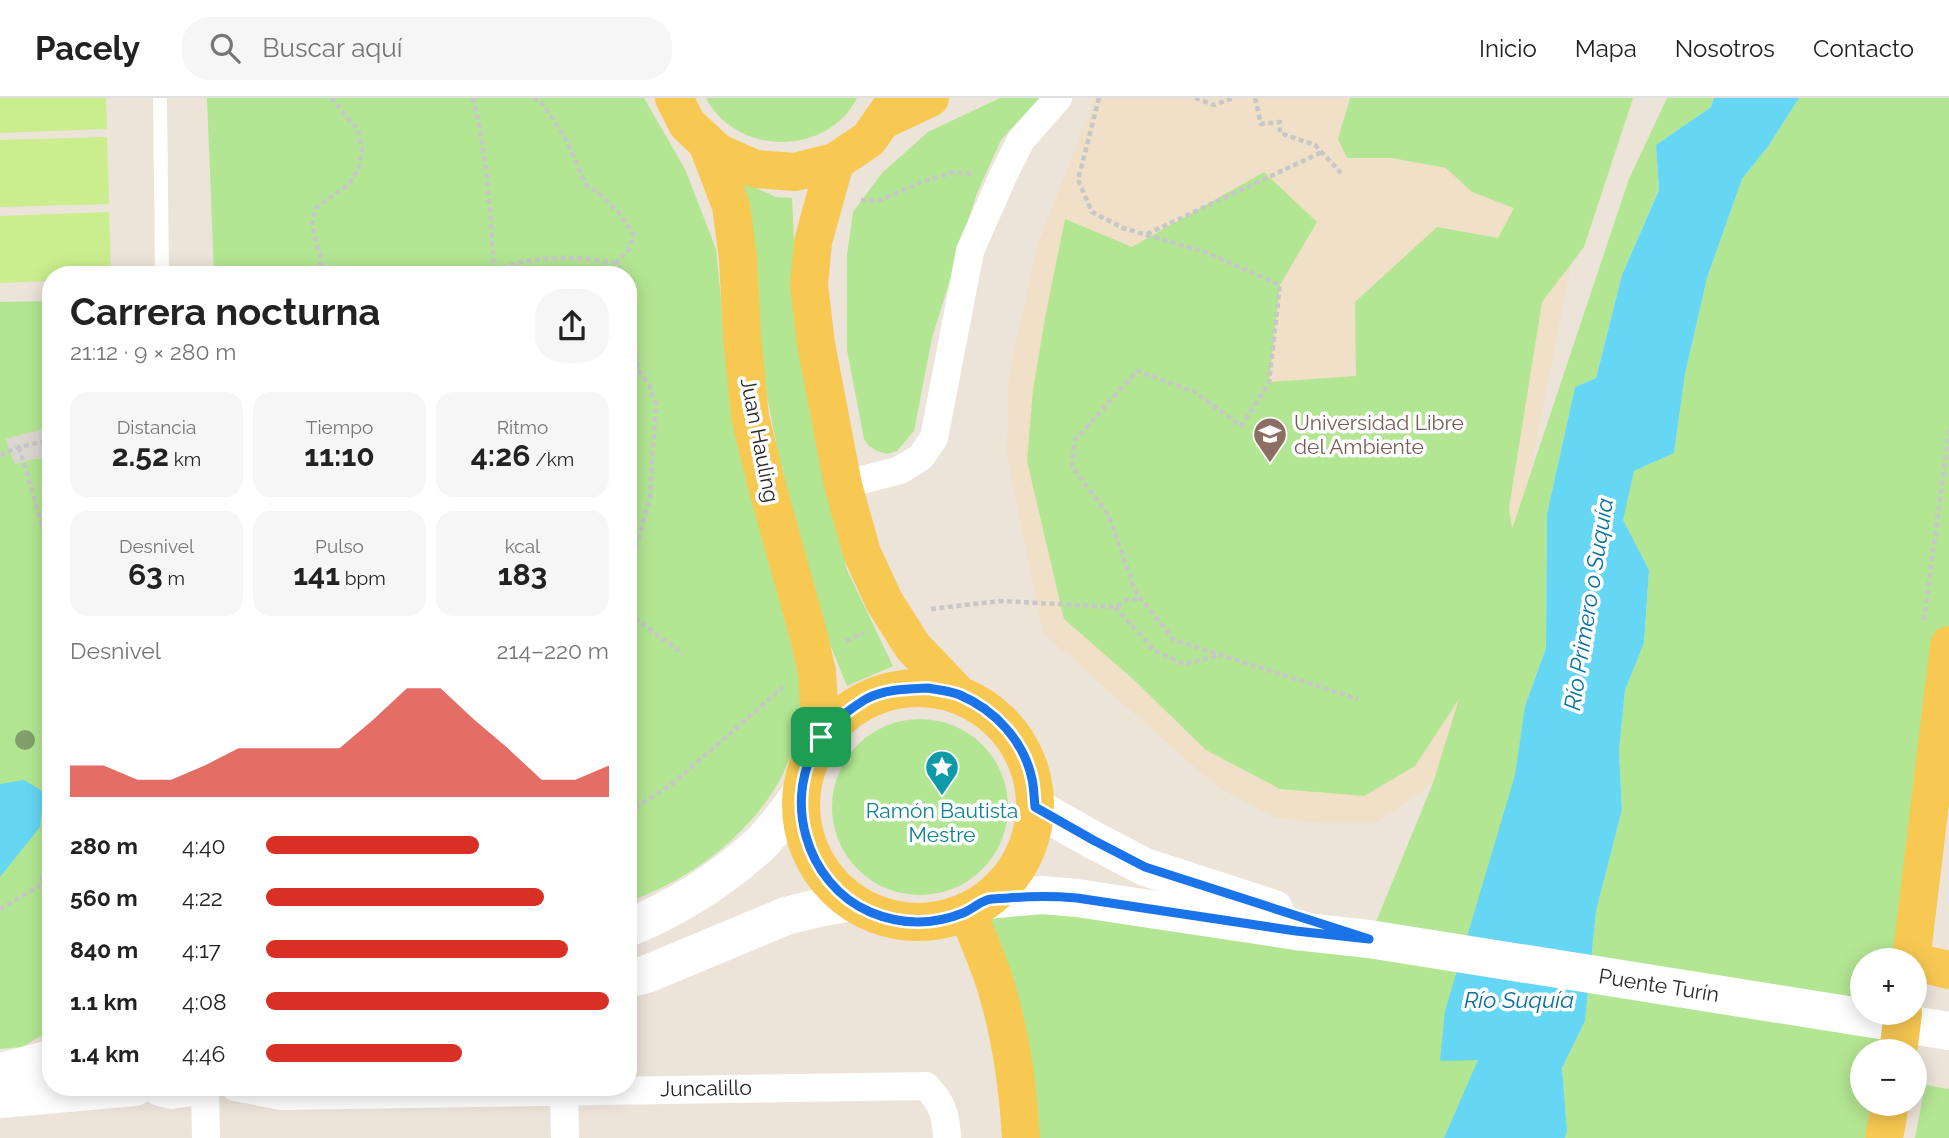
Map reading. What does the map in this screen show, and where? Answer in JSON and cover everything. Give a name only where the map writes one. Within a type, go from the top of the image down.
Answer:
[{"type":"main road","points":[[674,98],[688,124],[717,152],[755,169],[795,172],[835,162],[869,139],[888,110],[930,98]]},
{"type":"main road","name":"Juan Hauling","points":[[707,143],[730,206],[738,258],[742,336],[751,417],[817,672],[821,737]]},
{"type":"main road","points":[[835,162],[813,242],[809,285],[816,344],[843,485],[862,553],[884,601],[913,647],[958,694],[983,708],[1005,727],[1021,751],[1032,778],[1035,807],[1026,849],[1016,869],[1003,886],[977,906],[948,918],[929,922],[909,922],[870,912],[852,902],[833,886],[818,866],[807,844],[801,794],[807,764],[821,737],[842,715],[868,698],[897,689],[928,688],[958,694]]},
{"type":"main road","points":[[1914,948],[1949,645]]},
{"type":"main road","points":[[637,924],[653,918],[708,885],[757,847],[801,794]]},
{"type":"main road","name":"Puente Turín","points":[[1035,807],[1145,867],[1369,939]]},
{"type":"main road","name":"Puente Turín","points":[[977,906],[1042,895],[1077,898],[1296,931],[1369,939],[1949,1031]]},
{"type":"main road","points":[[637,977],[786,916],[852,902]]},
{"type":"main road","points":[[977,906],[1008,1037],[1019,1100],[1021,1138]]},
{"type":"main road","points":[[1927,964],[1949,970]]},
{"type":"main road","points":[[0,1072],[42,1061]]},
{"type":"main road","points":[[0,1099],[42,1095]]},
{"type":"main road","points":[[1884,1138],[1888,1116]]},
{"type":"street","points":[[843,485],[900,470],[921,457],[934,438],[970,251],[1021,139],[1058,98]]},
{"type":"street","name":"Juncalillo","points":[[637,1089],[926,1086],[939,1100],[947,1138]]},
{"type":"street","points":[[205,1096],[206,1138]]},
{"type":"street","points":[[564,1096],[565,1138]]},
{"type":"lane","points":[[160,98],[162,266]]},
{"type":"path","points":[[321,266],[312,220],[316,208],[349,184],[359,168],[362,150],[358,130],[331,98]]},
{"type":"path","points":[[473,98],[480,127],[493,266]]},
{"type":"path","points":[[533,98],[542,103],[565,137],[586,184],[621,215],[634,236],[629,249],[616,262]]},
{"type":"path","points":[[1099,98],[1078,180],[1091,212],[1123,228],[1205,252],[1280,285],[1269,383],[1241,426],[1195,392],[1137,371],[1075,440],[1072,466],[1109,516],[1136,593],[1174,640],[1358,699]]},
{"type":"path","points":[[1195,98],[1214,105],[1233,98]]},
{"type":"path","points":[[1255,98],[1261,124],[1280,121],[1280,133],[1315,145],[1341,173]]},
{"type":"path","points":[[1146,234],[1322,152]]},
{"type":"path","points":[[825,199],[876,201],[921,182],[954,172],[1000,182]]},
{"type":"path","points":[[512,266],[525,261],[558,258],[616,262]]},
{"type":"path","points":[[616,262],[618,266]]},
{"type":"path","points":[[637,362],[638,370],[649,385],[656,404],[650,497],[637,543]]},
{"type":"path","points":[[0,456],[19,447],[42,442]]},
{"type":"path","points":[[19,447],[42,525]]},
{"type":"path","points":[[1141,599],[1126,600],[1115,607],[1155,651],[1184,664],[1219,655]]},
{"type":"path","points":[[637,620],[683,654]]},
{"type":"path","points":[[637,806],[671,785],[769,699]]},
{"type":"path","points":[[0,909],[39,886],[42,880]]},
{"type":"shaded area","name":"Universidad Libre del Ambiente","points":[[1095,98],[1635,98],[1575,243],[1530,473],[1433,783],[1376,823],[1319,823],[1273,817],[1215,785],[1043,633],[1007,455],[1009,375],[1038,244]]},
{"type":"shaded area","points":[[42,429],[42,459],[15,464],[5,439]]},
{"type":"green space","points":[[0,98],[106,98],[107,129],[0,133]]},
{"type":"green space","points":[[207,98],[644,98],[685,169],[716,249],[733,420],[807,705],[794,746],[777,785],[748,824],[731,841],[693,870],[637,898],[637,266],[214,266]]},
{"type":"green space","points":[[706,98],[857,98],[843,117],[825,131],[804,139],[782,142],[759,139],[738,131],[720,117]]},
{"type":"green space","points":[[1000,98],[1044,98],[1001,140],[977,193],[932,338],[914,431],[897,451],[887,454],[877,451],[864,439],[847,350],[847,255],[853,212],[882,173],[928,132]]},
{"type":"green space","name":"Universidad Libre del Ambiente","points":[[1350,98],[1633,98],[1584,247],[1542,302],[1509,508],[1512,529],[1629,179],[1667,98],[1714,98],[1711,107],[1656,145],[1659,189],[1622,275],[1596,378],[1575,387],[1547,514],[1546,648],[1525,706],[1479,1060],[1444,1138],[1021,1138],[986,900],[1369,939],[1433,783],[1459,699],[1415,766],[1364,796],[1280,789],[1206,750],[1134,680],[1064,619],[1027,461],[1033,390],[1065,219],[1132,247],[1264,172],[1317,222],[1280,285],[1269,382],[1356,376],[1355,302],[1437,227],[1498,238],[1514,208],[1472,192],[1446,168],[1392,158],[1347,158],[1338,139]]},
{"type":"green space","points":[[1799,98],[1949,98],[1949,645],[1913,948],[1850,948],[1850,1025],[1873,1025],[1886,1039],[1850,1039],[1850,1116],[1888,1116],[1884,1138],[1565,1138],[1567,1131],[1562,1068],[1585,1021],[1596,911],[1622,810],[1619,751],[1625,690],[1644,643],[1649,570],[1622,520],[1634,471],[1674,453],[1685,374],[1707,278],[1742,179],[1769,145]]},
{"type":"green space","points":[[107,137],[109,204],[0,207],[0,140]]},
{"type":"green space","points":[[743,182],[776,197],[792,198],[798,329],[827,485],[847,570],[893,666],[847,686],[807,588],[787,500],[756,339]]},
{"type":"green space","points":[[109,212],[111,266],[42,266],[42,281],[0,283],[0,216]]},
{"type":"green space","points":[[42,301],[42,1035],[22,1047],[0,1049],[0,302]]},
{"type":"green space","points":[[920,719],[954,726],[982,745],[1001,773],[1008,807],[1001,841],[982,869],[954,888],[920,895],[886,888],[858,869],[839,841],[832,807],[839,773],[858,745],[886,726]]},
{"type":"green space","points":[[1927,1085],[1949,1089],[1949,1138],[1915,1138],[1919,1116],[1927,1116]]},
{"type":"water","name":"Río Suquía","points":[[1714,98],[1799,98],[1769,145],[1742,179],[1707,278],[1685,374],[1674,453],[1634,471],[1623,520],[1649,570],[1644,643],[1625,690],[1619,751],[1622,810],[1596,911],[1585,1021],[1562,1068],[1567,1131],[1565,1138],[1444,1138],[1478,1060],[1440,1061],[1445,1011],[1515,775],[1525,706],[1546,648],[1547,514],[1575,387],[1596,378],[1622,275],[1659,190],[1656,145],[1711,107]]},
{"type":"water","points":[[24,780],[42,791],[42,810],[40,827],[0,877],[0,784]]},
{"type":"place","name":"Universidad Libre del Ambiente","points":[[1270,464]]},
{"type":"place","name":"Ramón Bautista Mestre","points":[[942,797]]},
{"type":"route","points":[[928,688],[958,694],[983,708],[1005,727],[1021,751],[1032,778],[1035,807],[1145,867],[1369,939],[1042,895],[986,900],[967,911],[929,922],[909,922],[870,912],[852,902],[833,886],[818,866],[807,844],[801,794],[807,764],[821,737],[842,715],[868,698],[897,689],[928,688]]},
{"type":"water label","name":"Río Primero o Suquía","points":[[1588,604]]}]
